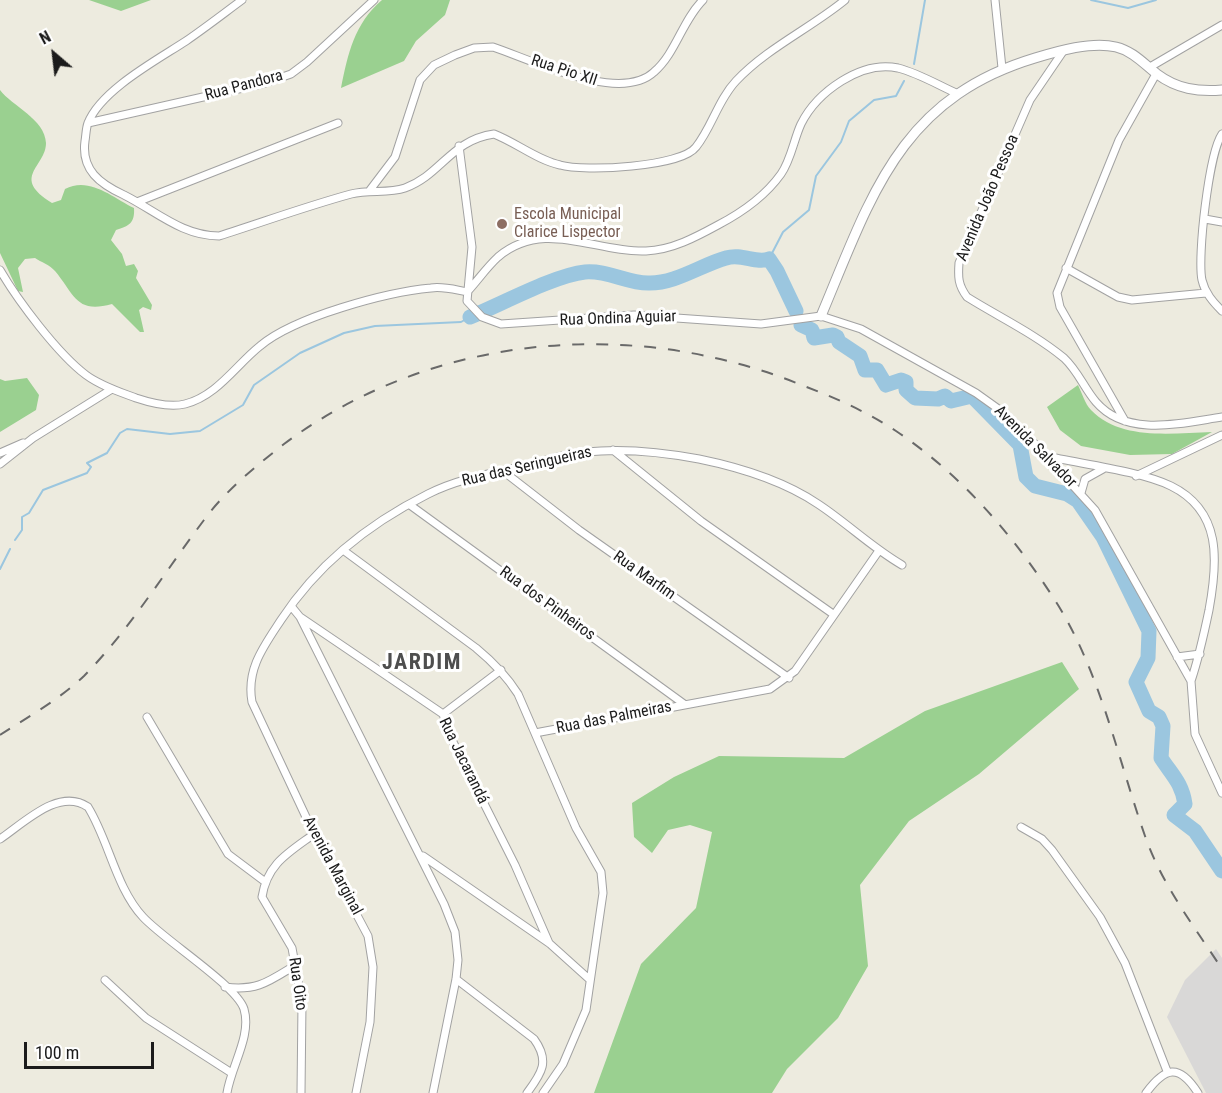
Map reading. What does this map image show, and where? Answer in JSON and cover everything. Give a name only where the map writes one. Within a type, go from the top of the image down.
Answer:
[{"type":"street","points":[[242,0],[124,82],[100,105],[88,123],[84,147],[90,172],[103,185],[184,230],[204,236],[219,236],[370,190],[404,188],[419,182],[459,146],[494,134],[558,165],[574,168],[653,164],[685,156],[696,148],[735,82],[754,64],[845,0]]},
{"type":"street","name":"Rua Pandora","points":[[88,123],[265,83],[291,74],[374,0]]},
{"type":"street","name":"Rua Pio XII","points":[[370,190],[395,157],[420,80],[434,65],[474,48],[493,47],[602,84],[627,85],[641,81],[654,72],[664,60],[689,16],[704,0]]},
{"type":"street","points":[[996,0],[1002,68]]},
{"type":"street","points":[[1222,25],[1153,70],[1119,140],[1066,268],[1058,293],[1060,307],[1125,421],[1142,425],[1170,425],[1222,417]]},
{"type":"street","points":[[821,316],[861,219],[893,158],[910,135],[956,93],[1002,68],[1064,50],[1100,46],[1116,47],[1177,86],[1194,90],[1222,90]]},
{"type":"street","name":"Avenida João Pessoa","points":[[1064,50],[1030,100],[959,263],[957,278],[967,297],[1056,352],[1076,371],[1099,405],[1125,421]]},
{"type":"street","points":[[0,270],[18,297],[65,356],[88,377],[112,389],[153,403],[184,404],[201,398],[218,386],[259,346],[279,331],[297,323],[434,287],[468,292],[498,257],[535,238],[558,237],[624,250],[647,251],[685,241],[721,224],[771,188],[783,171],[801,125],[819,99],[863,70],[881,67],[898,68],[956,93]]},
{"type":"street","points":[[137,202],[338,123]]},
{"type":"street","points":[[1220,139],[1213,155],[1201,265],[1206,293],[1222,311]]},
{"type":"street","name":"Rua Ondina Aguiar","points":[[459,146],[472,247],[468,301],[482,317],[501,324],[634,315],[739,324],[821,316]]},
{"type":"street","points":[[1205,219],[1222,222]]},
{"type":"street","points":[[1066,268],[1118,297],[1149,299],[1206,293]]},
{"type":"street","name":"Avenida Salvador","points":[[821,316],[861,329],[956,380],[1004,413],[1081,493],[1095,510],[1116,544],[1191,681],[1195,734],[1222,793]]},
{"type":"street","points":[[0,464],[33,438],[112,389]]},
{"type":"street","points":[[1136,476],[1222,435]]},
{"type":"street","points":[[0,453],[33,438]]},
{"type":"street","points":[[613,450],[701,521],[833,614]]},
{"type":"street","name":"Rua das Seringueiras","points":[[262,649],[308,583],[343,550],[373,527],[449,485],[583,452],[613,450],[699,460],[749,473],[815,502],[878,552],[902,566]]},
{"type":"street","points":[[1046,456],[1171,486],[1189,497],[1205,516],[1218,538],[1220,564],[1200,654],[1191,681]]},
{"type":"street","points":[[1081,493],[1085,479],[1103,469]]},
{"type":"street","name":"Rua Marfim","points":[[503,471],[579,530],[789,678]]},
{"type":"street","name":"Rua dos Pinheiros","points":[[410,505],[684,704]]},
{"type":"street","points":[[343,550],[476,648],[501,670],[518,694],[535,733]]},
{"type":"street","points":[[789,678],[878,552]]},
{"type":"street","name":"Rua Jacarandá","points":[[291,606],[300,617],[443,714],[449,734],[515,865],[549,943]]},
{"type":"street","points":[[300,617],[421,855],[455,932],[458,960],[456,979],[433,1093]]},
{"type":"street","name":"Avenida Marginal","points":[[262,649],[251,673],[252,702],[314,834],[368,936],[373,967],[370,1022],[356,1093]]},
{"type":"street","points":[[1177,657],[1200,654]]},
{"type":"street","points":[[443,714],[501,670]]},
{"type":"street","name":"Rua das Palmeiras","points":[[543,1093],[575,1040],[586,1010],[603,893],[601,872],[576,828],[535,733],[770,689],[789,678]]},
{"type":"street","points":[[147,717],[228,854],[264,881],[284,855],[314,834]]},
{"type":"street","points":[[0,839],[48,807],[65,800],[80,802],[88,807],[129,896],[143,917],[239,998],[246,1019],[245,1033],[231,1072],[227,1093]]},
{"type":"street","points":[[1021,827],[1047,845],[1100,917],[1125,963],[1167,1071]]},
{"type":"street","points":[[421,855],[549,943],[589,979]]},
{"type":"street","name":"Rua Oito","points":[[264,881],[262,897],[292,948],[302,1003],[301,1093]]},
{"type":"street","points":[[225,987],[246,990],[264,985],[294,966]]},
{"type":"street","points":[[456,979],[534,1039],[542,1049],[545,1060],[542,1072],[527,1093]]},
{"type":"street","points":[[105,980],[146,1018],[231,1072]]},
{"type":"street","points":[[1146,1093],[1161,1074],[1167,1071],[1177,1071],[1190,1081],[1198,1093]]},
{"type":"shaded area","points":[[1216,949],[1222,958],[1222,1093],[1206,1093],[1167,1017],[1185,980]]},
{"type":"green space","points":[[89,0],[151,0],[121,11]]},
{"type":"green space","points":[[382,0],[450,0],[445,15],[416,41],[404,61],[341,88],[350,52],[359,29],[372,9]]},
{"type":"green space","points":[[0,90],[34,120],[44,134],[45,151],[33,172],[32,179],[33,186],[40,194],[52,203],[61,200],[65,189],[83,185],[92,186],[134,208],[132,220],[128,225],[116,230],[111,240],[122,254],[126,266],[134,264],[138,271],[136,278],[152,305],[151,310],[143,307],[139,310],[144,332],[140,332],[112,304],[91,306],[83,304],[72,295],[53,269],[35,258],[25,259],[18,268],[23,292],[18,291],[0,253]]},
{"type":"green space","points":[[27,378],[39,395],[36,410],[0,432],[0,379],[5,381]]},
{"type":"green space","points":[[1078,385],[1091,410],[1103,420],[1117,427],[1164,434],[1212,432],[1172,454],[1130,455],[1081,446],[1060,430],[1047,407]]},
{"type":"green space","points":[[1062,662],[1079,689],[979,774],[909,821],[860,885],[868,966],[838,1018],[787,1069],[772,1093],[594,1093],[641,964],[696,908],[712,832],[690,825],[668,830],[652,853],[634,837],[632,803],[674,777],[719,756],[844,758],[925,711]]},
{"type":"waterway","points":[[914,64],[925,0]]},
{"type":"waterway","points":[[1091,0],[1128,8],[1156,0]]},
{"type":"waterway","points":[[769,259],[783,232],[809,210],[816,176],[841,142],[849,121],[874,100],[896,96],[904,81]]},
{"type":"waterway","points":[[470,317],[543,284],[573,274],[593,272],[632,281],[658,282],[732,257],[769,259],[796,311]]},
{"type":"waterway","points":[[15,540],[22,530],[22,517],[29,513],[43,490],[87,473],[91,467],[87,463],[107,453],[120,433],[127,429],[170,434],[200,431],[243,405],[254,385],[300,353],[344,333],[375,326],[461,322],[470,317]]},
{"type":"waterway","points":[[801,325],[812,330],[814,338],[833,335],[837,337],[839,342],[860,356],[865,370],[877,370],[886,385],[901,380],[906,382],[906,390],[915,398],[938,399],[945,396],[951,401],[972,396],[1020,445],[1026,477],[1035,486],[1067,494],[1078,501],[1103,537],[1149,631],[1148,658],[1136,682],[1149,711],[1159,717],[1163,726],[1161,758],[1182,790],[1185,804],[1174,815],[1195,831],[1222,871]]},
{"type":"waterway","points":[[0,569],[10,549]]},
{"type":"railway","points":[[0,735],[75,684],[101,658],[212,509],[231,489],[284,444],[342,407],[404,378],[469,358],[536,347],[604,344],[672,350],[739,364],[816,391],[863,412],[896,431],[920,449],[944,468],[986,509],[1024,555],[1058,605],[1073,632],[1108,718],[1152,854],[1179,905],[1222,969]]},
{"type":"place","name":"Escola Municipal Clarice Lispector","points":[[502,224]]},
{"type":"district","name":"JARDIM","points":[[422,663]]}]
